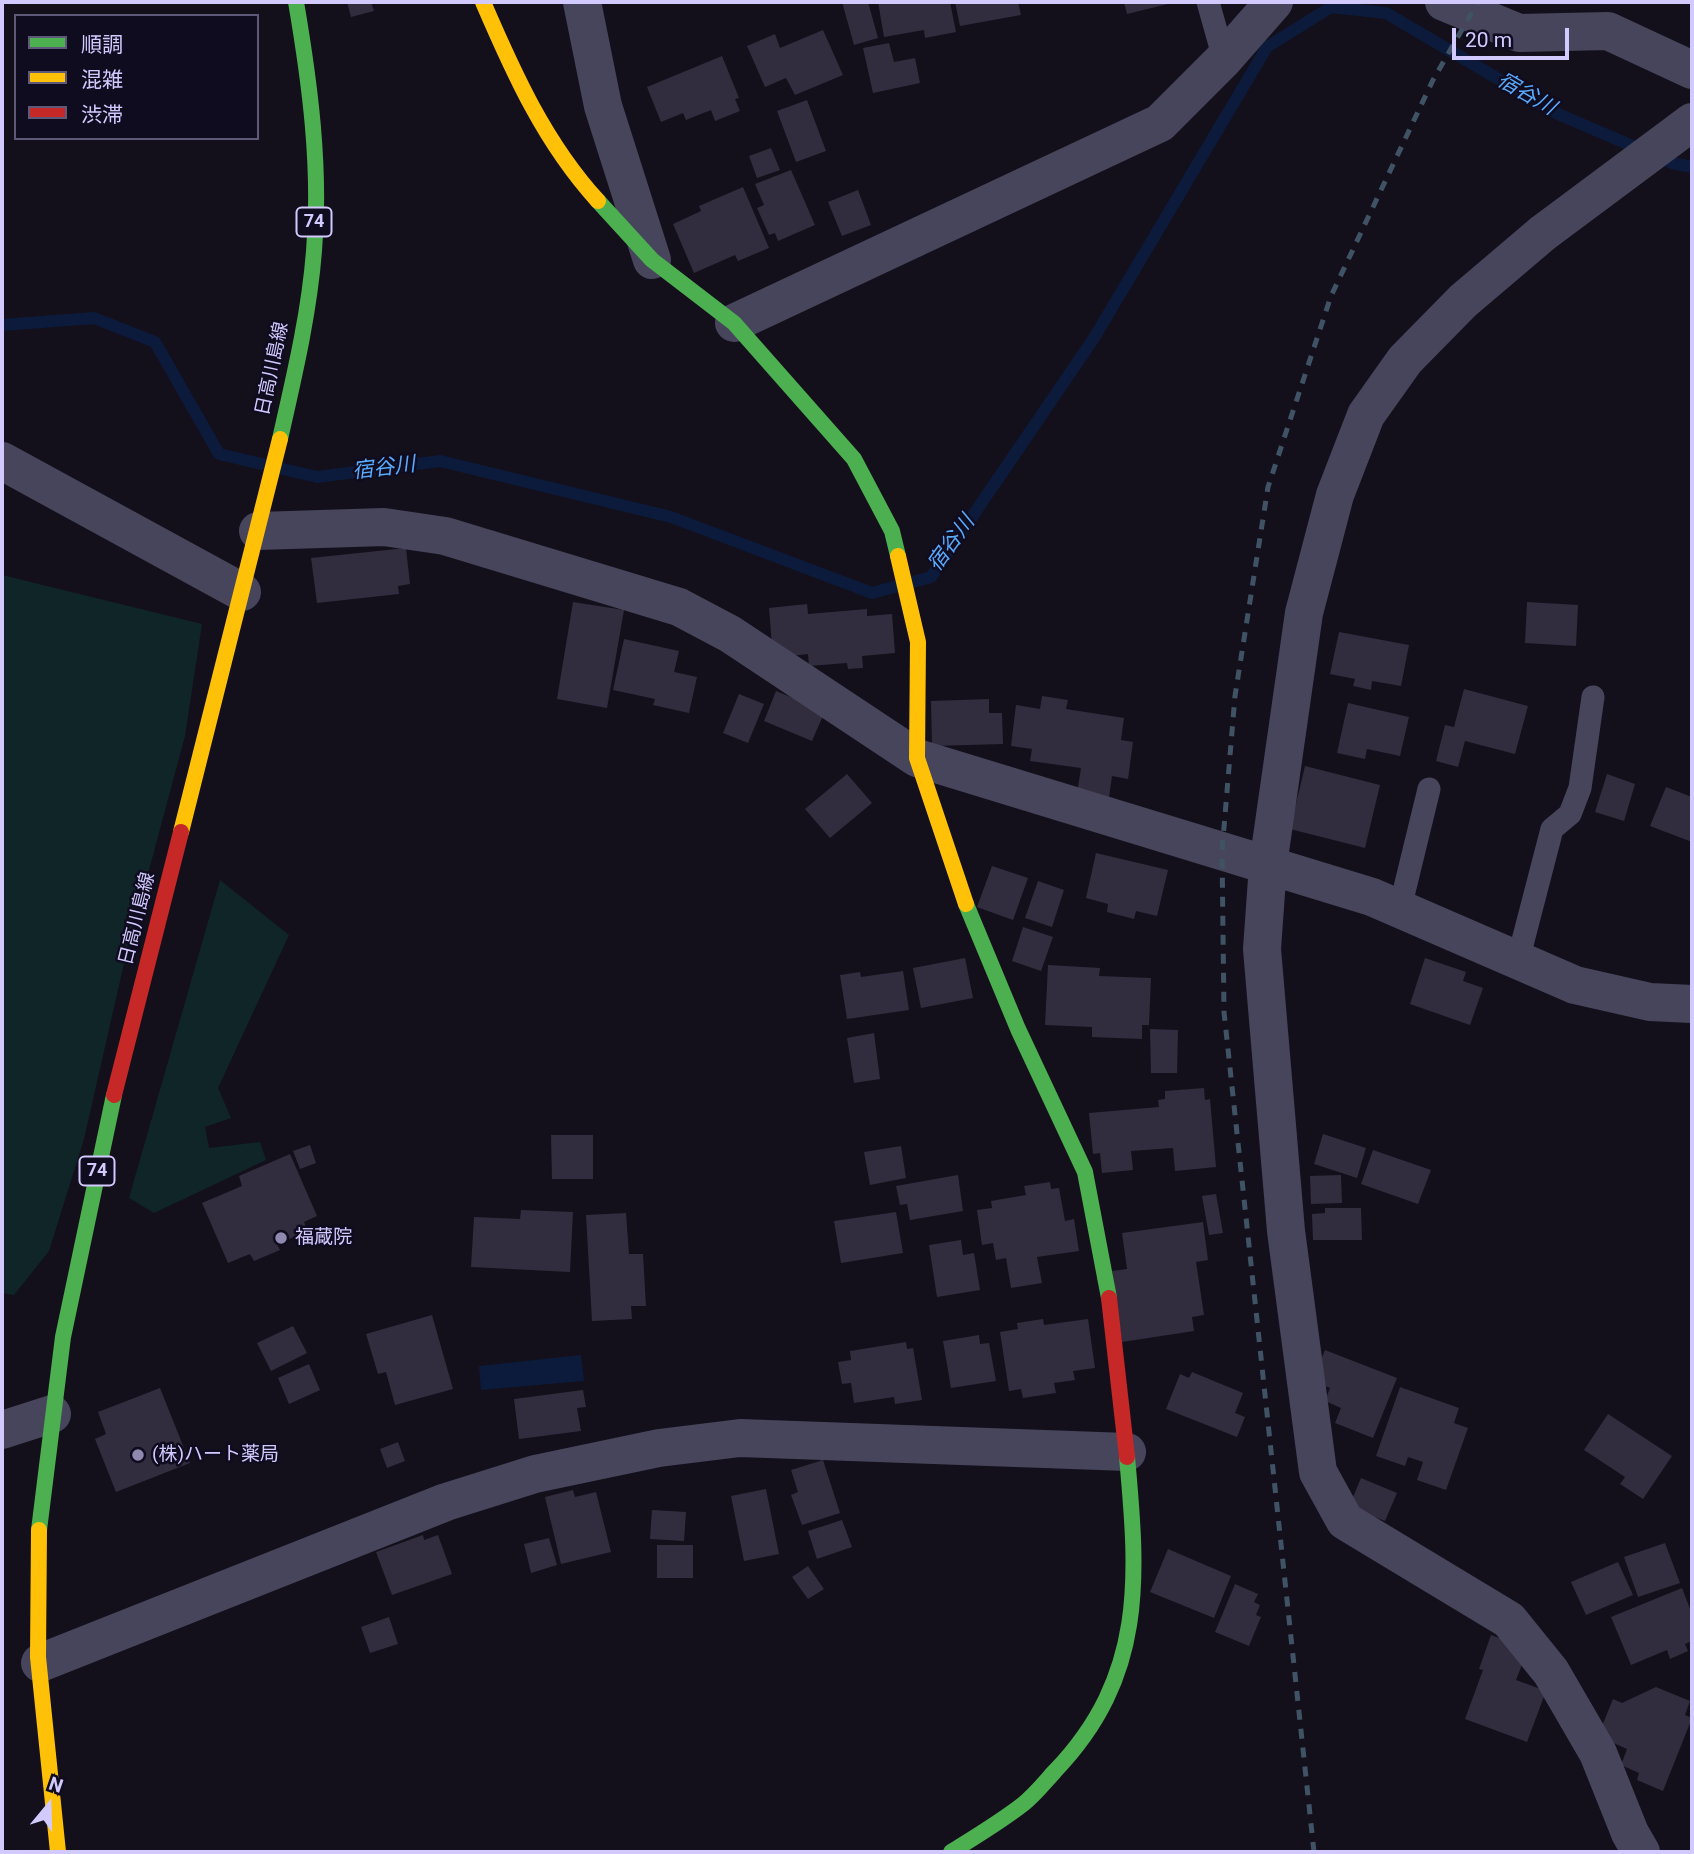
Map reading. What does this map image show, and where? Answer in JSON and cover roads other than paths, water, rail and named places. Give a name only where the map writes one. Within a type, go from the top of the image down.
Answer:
[{"type":"street","name":"日高川島線","points":[[58,1852],[40,1663],[37,1545],[52,1414],[74,1272],[107,1127],[261,518],[311,282],[316,184],[312,88],[296,2]]},
{"type":"street","points":[[483,2],[518,84],[567,167],[652,260],[734,323],[854,459],[892,531],[918,642],[917,758],[954,876],[1018,1029],[1085,1172],[1105,1266],[1127,1452],[1136,1556],[1131,1624],[1108,1697],[1079,1746],[1024,1804],[951,1852]]},
{"type":"street","points":[[582,2],[603,106],[652,260]]},
{"type":"street","points":[[734,323],[1160,123],[1224,59],[1274,2]]},
{"type":"street","points":[[1444,2],[1519,33],[1608,31],[1692,70]]},
{"type":"street","points":[[1642,1852],[1630,1833],[1598,1753],[1551,1672],[1509,1620],[1345,1521],[1318,1472],[1286,1231],[1262,949],[1268,865],[1304,613],[1335,495],[1366,415],[1405,360],[1463,301],[1543,233],[1679,131]]},
{"type":"street","points":[[2,461],[242,592]]},
{"type":"street","points":[[261,518],[384,527],[445,536],[679,607],[730,634],[917,758],[1400,908],[1576,985],[1650,1002],[1692,1004]]},
{"type":"street","points":[[2,1430],[52,1414]]},
{"type":"street","points":[[40,1663],[446,1502],[535,1474],[659,1448],[740,1438],[1127,1452]]},
{"type":"lane","points":[[1208,2],[1224,59]]},
{"type":"lane","points":[[1518,960],[1552,829],[1570,814],[1580,788],[1593,697]]},
{"type":"lane","points":[[1400,908],[1429,789]]},
{"type":"water","points":[[581,1355],[584,1381],[481,1390],[479,1366]]},
{"type":"waterway","name":"宿谷川","points":[[2,325],[94,318],[155,342],[219,454],[317,477],[440,461],[671,517],[872,593],[931,577],[1094,338],[1267,47],[1331,7],[1386,13],[1558,114],[1672,163],[1692,167]]},
{"type":"railway","points":[[1314,1852],[1224,1012],[1222,851],[1235,696],[1268,487],[1331,296],[1433,80],[1478,2]]},
{"type":"place","name":"福蔵院","points":[[281,1238]]},
{"type":"place","name":"(株)ハート薬局","points":[[138,1455]]}]
